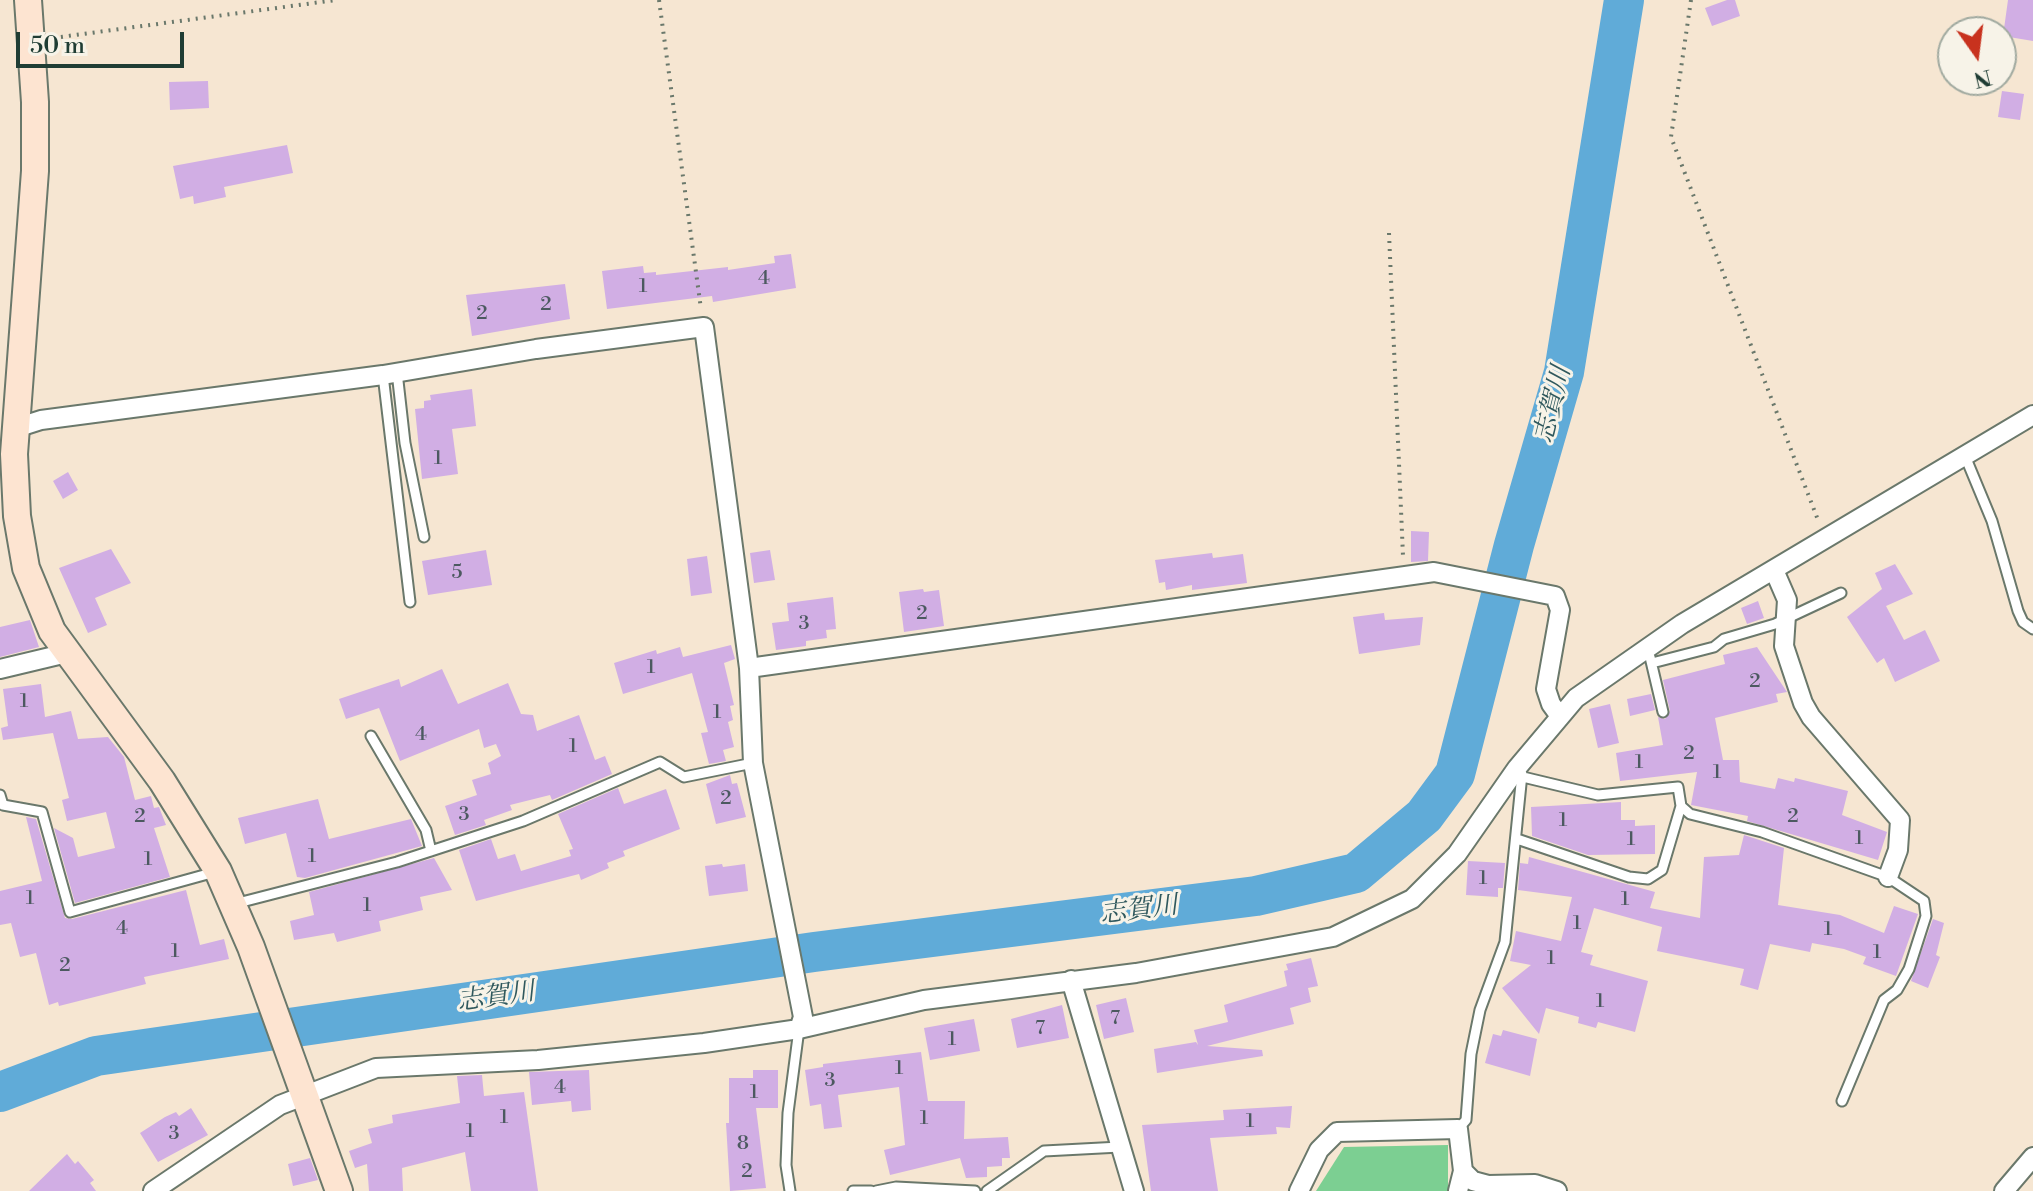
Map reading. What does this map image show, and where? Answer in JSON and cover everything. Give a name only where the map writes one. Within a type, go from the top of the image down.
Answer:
[{"type":"street","points":[[28,0],[35,171],[8,431],[20,544],[41,613],[162,781],[218,871],[251,947],[339,1191]]},
{"type":"street","points":[[8,431],[41,420],[120,408],[390,374],[704,327],[749,668],[753,763],[801,1023]]},
{"type":"street","points":[[153,1191],[280,1105],[302,1082],[400,1064],[576,1057],[801,1023],[924,1000],[1136,973],[1333,937],[1412,899],[1457,854],[1559,715],[1774,570],[2033,415]]},
{"type":"street","points":[[1774,570],[1784,589],[1787,618],[1784,646],[1811,717],[1900,820],[1898,850],[1888,877]]},
{"type":"street","points":[[749,668],[1434,572],[1555,596],[1560,610],[1546,689],[1559,715]]},
{"type":"street","points":[[0,669],[67,653]]},
{"type":"street","points":[[1071,980],[1134,1191]]},
{"type":"street","points":[[1299,1191],[1319,1150],[1337,1132],[1458,1129],[1463,1171],[1458,1191]]},
{"type":"street","points":[[2004,1191],[2033,1157]]},
{"type":"street","points":[[1463,1171],[1473,1181],[1488,1185],[1535,1184],[1557,1191]]},
{"type":"lane","points":[[390,374],[424,537]]},
{"type":"lane","points":[[390,374],[410,602]]},
{"type":"lane","points":[[1965,456],[1992,521],[2018,611],[2023,622],[2033,629]]},
{"type":"lane","points":[[1663,712],[1648,657],[1714,647],[1732,636],[1787,618],[1841,593]]},
{"type":"lane","points":[[371,736],[426,830],[431,851]]},
{"type":"lane","points":[[234,904],[431,851],[523,821],[660,762],[684,777],[753,763]]},
{"type":"lane","points":[[1458,1129],[1466,1120],[1471,1054],[1480,1010],[1505,942],[1517,839],[1520,772],[1598,795],[1678,787],[1681,806],[1662,870],[1648,879],[1629,877],[1517,839]]},
{"type":"lane","points":[[0,795],[3,805],[42,812],[70,912],[218,871]]},
{"type":"lane","points":[[1681,806],[1690,814],[1762,832],[1888,877],[1924,901],[1926,916],[1909,969],[1897,990],[1884,1000],[1842,1101]]},
{"type":"lane","points":[[790,1191],[786,1165],[788,1113],[801,1023]]},
{"type":"lane","points":[[987,1191],[1044,1151],[1120,1147]]},
{"type":"lane","points":[[853,1191],[896,1187],[975,1191]]},
{"type":"path","points":[[32,40],[336,0]]},
{"type":"path","points":[[659,0],[704,327]]},
{"type":"path","points":[[1691,0],[1671,137],[1817,518],[1823,542]]},
{"type":"path","points":[[1389,233],[1401,545],[1406,574]]},
{"type":"green space","points":[[1448,1145],[1448,1191],[1316,1191],[1344,1147]]},
{"type":"building","points":[[1735,0],[1740,16],[1712,26],[1705,8]]},
{"type":"building","points":[[2008,0],[2033,0],[2033,41],[2017,38],[2017,16],[2006,16]]},
{"type":"building","points":[[208,81],[209,108],[170,110],[169,82]]},
{"type":"building","points":[[2024,94],[2020,120],[1998,117],[2001,96]]},
{"type":"building","points":[[287,145],[293,173],[224,187],[226,197],[194,204],[193,196],[180,199],[173,166]]},
{"type":"building","points":[[791,254],[796,288],[713,302],[712,296],[607,309],[602,271],[643,266],[644,273],[656,272],[656,275],[728,267],[728,270],[775,263],[774,256]]},
{"type":"building","points":[[565,284],[570,319],[472,336],[466,295]]},
{"type":"building","points":[[472,389],[476,426],[452,429],[458,474],[422,479],[415,409],[424,408],[424,401],[431,400],[430,395]]},
{"type":"building","points":[[68,472],[78,490],[63,499],[53,481]]},
{"type":"building","points":[[1411,531],[1429,532],[1428,561],[1411,562]]},
{"type":"building","points":[[111,549],[131,583],[95,598],[107,625],[88,633],[59,568]]},
{"type":"building","points":[[486,550],[492,585],[428,595],[422,561]]},
{"type":"building","points":[[770,550],[775,580],[754,583],[750,553]]},
{"type":"building","points":[[1212,553],[1213,558],[1243,554],[1247,583],[1192,590],[1192,585],[1166,590],[1165,582],[1159,583],[1155,560]]},
{"type":"building","points":[[707,556],[712,593],[691,596],[687,559]]},
{"type":"building","points":[[1895,564],[1913,594],[1886,606],[1904,640],[1925,630],[1940,661],[1895,682],[1884,658],[1877,663],[1847,617],[1882,589],[1875,573]]},
{"type":"building","points":[[923,589],[924,592],[939,590],[944,626],[904,632],[899,592]]},
{"type":"building","points":[[833,597],[836,629],[826,630],[827,638],[806,641],[806,646],[776,650],[772,623],[789,621],[787,603]]},
{"type":"building","points":[[1758,601],[1764,618],[1747,624],[1741,608]]},
{"type":"building","points":[[1384,613],[1385,620],[1423,617],[1420,645],[1359,654],[1353,617]]},
{"type":"building","points":[[30,620],[39,647],[0,657],[0,627]]},
{"type":"building","points":[[731,645],[735,659],[724,663],[734,705],[730,706],[733,720],[728,722],[734,747],[723,750],[726,761],[709,764],[701,733],[708,732],[692,673],[623,694],[614,663],[656,650],[657,654],[680,647],[683,657]]},
{"type":"building","points":[[1757,647],[1787,692],[1776,694],[1778,702],[1715,718],[1723,760],[1739,760],[1740,782],[1775,789],[1778,778],[1794,782],[1795,778],[1848,791],[1842,815],[1887,832],[1878,860],[1747,821],[1748,816],[1691,805],[1697,772],[1620,781],[1616,753],[1663,745],[1658,717],[1665,719],[1670,711],[1663,680],[1725,664],[1723,655]]},
{"type":"building","points":[[442,669],[458,704],[508,683],[521,714],[533,715],[537,731],[579,715],[595,760],[605,756],[612,774],[552,800],[550,795],[510,805],[512,810],[484,820],[486,825],[455,835],[445,806],[477,795],[472,780],[491,774],[488,763],[501,756],[496,744],[484,748],[479,729],[400,761],[379,708],[346,719],[339,699],[399,679],[401,687]]},
{"type":"building","points":[[41,684],[45,717],[71,711],[78,739],[108,737],[124,757],[135,800],[151,796],[154,808],[159,807],[166,825],[154,828],[170,877],[75,903],[54,828],[73,838],[78,857],[115,848],[106,812],[67,821],[62,800],[69,798],[53,733],[3,740],[1,728],[8,726],[3,689]]},
{"type":"building","points":[[1651,694],[1655,710],[1630,716],[1627,699]]},
{"type":"building","points":[[1610,704],[1619,743],[1598,748],[1589,709]]},
{"type":"building","points":[[730,775],[732,784],[737,783],[746,817],[716,824],[706,784]]},
{"type":"building","points":[[618,788],[624,804],[666,789],[680,829],[623,851],[625,856],[607,863],[609,868],[581,880],[579,874],[476,901],[459,850],[491,839],[498,859],[515,854],[521,871],[571,856],[569,850],[573,849],[558,814]]},
{"type":"building","points":[[318,799],[329,839],[411,819],[422,846],[305,878],[297,877],[286,833],[245,844],[238,818]]},
{"type":"building","points":[[1621,802],[1621,820],[1635,820],[1635,826],[1655,825],[1655,854],[1588,855],[1532,836],[1531,807]]},
{"type":"building","points":[[26,817],[36,819],[65,918],[72,919],[186,890],[200,945],[224,939],[229,959],[144,977],[146,984],[59,1006],[58,1002],[49,1005],[36,953],[20,957],[11,923],[0,925],[0,891],[42,881]]},
{"type":"building","points":[[1744,835],[1784,848],[1778,905],[1840,915],[1884,933],[1894,906],[1918,914],[1896,976],[1863,964],[1866,957],[1844,949],[1812,943],[1810,952],[1770,944],[1758,990],[1740,985],[1744,969],[1657,951],[1662,927],[1594,908],[1581,952],[1593,955],[1590,965],[1648,981],[1635,1032],[1598,1022],[1596,1028],[1578,1023],[1579,1017],[1546,1008],[1539,1034],[1502,988],[1531,965],[1510,961],[1516,931],[1561,941],[1572,897],[1518,890],[1520,863],[1528,864],[1529,857],[1655,892],[1650,908],[1700,918],[1704,857],[1739,855]]},
{"type":"building","points":[[434,858],[452,890],[420,897],[423,910],[379,921],[381,931],[337,942],[334,933],[294,940],[290,921],[314,915],[309,892]]},
{"type":"building","points":[[1468,861],[1505,863],[1503,888],[1498,888],[1498,897],[1466,895]]},
{"type":"building","points":[[722,864],[723,867],[745,864],[748,891],[709,896],[705,866]]},
{"type":"building","points":[[1933,919],[1944,923],[1936,955],[1940,957],[1928,988],[1911,981]]},
{"type":"building","points":[[1311,958],[1318,986],[1308,988],[1311,1002],[1290,1008],[1294,1024],[1207,1046],[1262,1050],[1263,1056],[1157,1073],[1154,1049],[1196,1042],[1198,1045],[1194,1030],[1228,1022],[1224,1005],[1287,986],[1286,964]]},
{"type":"building","points":[[1126,998],[1134,1032],[1104,1039],[1096,1005]]},
{"type":"building","points":[[1062,1005],[1069,1038],[1017,1048],[1011,1019]]},
{"type":"building","points":[[974,1019],[980,1051],[930,1060],[924,1028]]},
{"type":"building","points":[[1503,1030],[1537,1039],[1530,1076],[1485,1063],[1493,1034],[1501,1036]]},
{"type":"building","points":[[921,1052],[928,1101],[965,1101],[964,1139],[1008,1137],[1010,1158],[1002,1158],[1002,1166],[987,1167],[987,1177],[966,1178],[960,1158],[890,1175],[884,1150],[905,1145],[899,1087],[838,1095],[842,1127],[824,1129],[821,1104],[810,1106],[805,1070],[823,1067],[823,1064]]},
{"type":"building","points":[[589,1070],[591,1110],[572,1112],[571,1101],[532,1105],[529,1072]]},
{"type":"building","points":[[753,1070],[778,1070],[778,1108],[756,1108],[766,1188],[730,1191],[726,1123],[729,1123],[729,1078],[753,1078]]},
{"type":"building","points":[[482,1075],[484,1096],[524,1092],[538,1191],[471,1191],[465,1152],[402,1168],[403,1191],[369,1191],[367,1164],[355,1168],[349,1151],[372,1143],[368,1129],[393,1123],[392,1115],[460,1103],[457,1076]]},
{"type":"building","points":[[1292,1106],[1290,1128],[1276,1127],[1277,1134],[1210,1138],[1218,1191],[1151,1191],[1142,1125],[1224,1120],[1223,1110]]},
{"type":"building","points":[[191,1108],[208,1135],[158,1162],[140,1133],[165,1117],[176,1112],[179,1116]]},
{"type":"building","points":[[67,1154],[75,1164],[78,1161],[94,1180],[90,1183],[96,1191],[29,1191]]},
{"type":"building","points":[[310,1158],[318,1180],[293,1186],[288,1164]]},
{"type":"waterway","name":"志賀川","points":[[0,1092],[96,1056],[814,952],[1256,896],[1356,873],[1424,816],[1455,774],[1514,545],[1564,372],[1624,0]]}]
